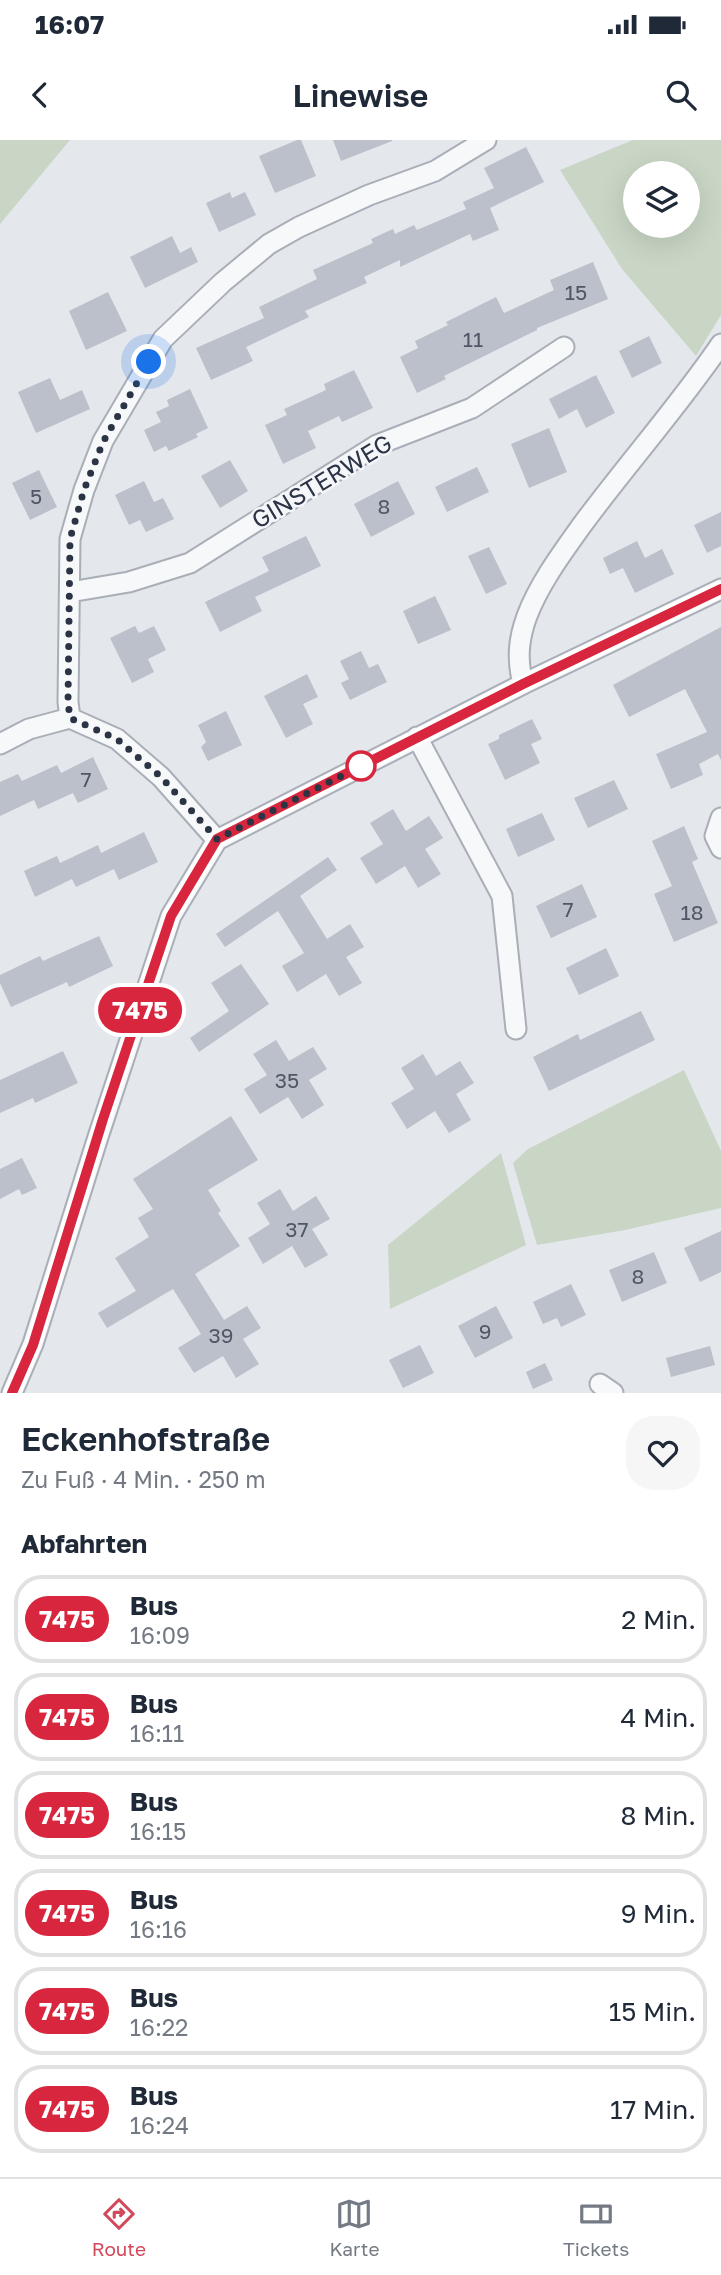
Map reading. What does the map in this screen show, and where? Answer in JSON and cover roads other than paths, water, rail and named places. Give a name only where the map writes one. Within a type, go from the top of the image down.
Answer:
[{"type":"street","points":[[70,718],[70,539],[84,490],[103,442],[163,339],[223,282],[269,244],[369,195],[435,171],[486,140]]},
{"type":"street","points":[[523,684],[517,662],[527,617],[558,559],[621,471],[699,376],[721,344]]},
{"type":"street","name":"GINSTERWEG","points":[[70,592],[130,582],[190,563],[377,445],[471,408],[564,347]]},
{"type":"street","points":[[12,1393],[33,1345],[171,916],[217,839],[523,684],[721,589]]},
{"type":"street","points":[[0,744],[29,729],[70,718],[117,739],[161,777],[217,839]]},
{"type":"street","points":[[417,737],[502,896],[516,1030]]},
{"type":"street","points":[[721,818],[715,836],[721,848]]}]
